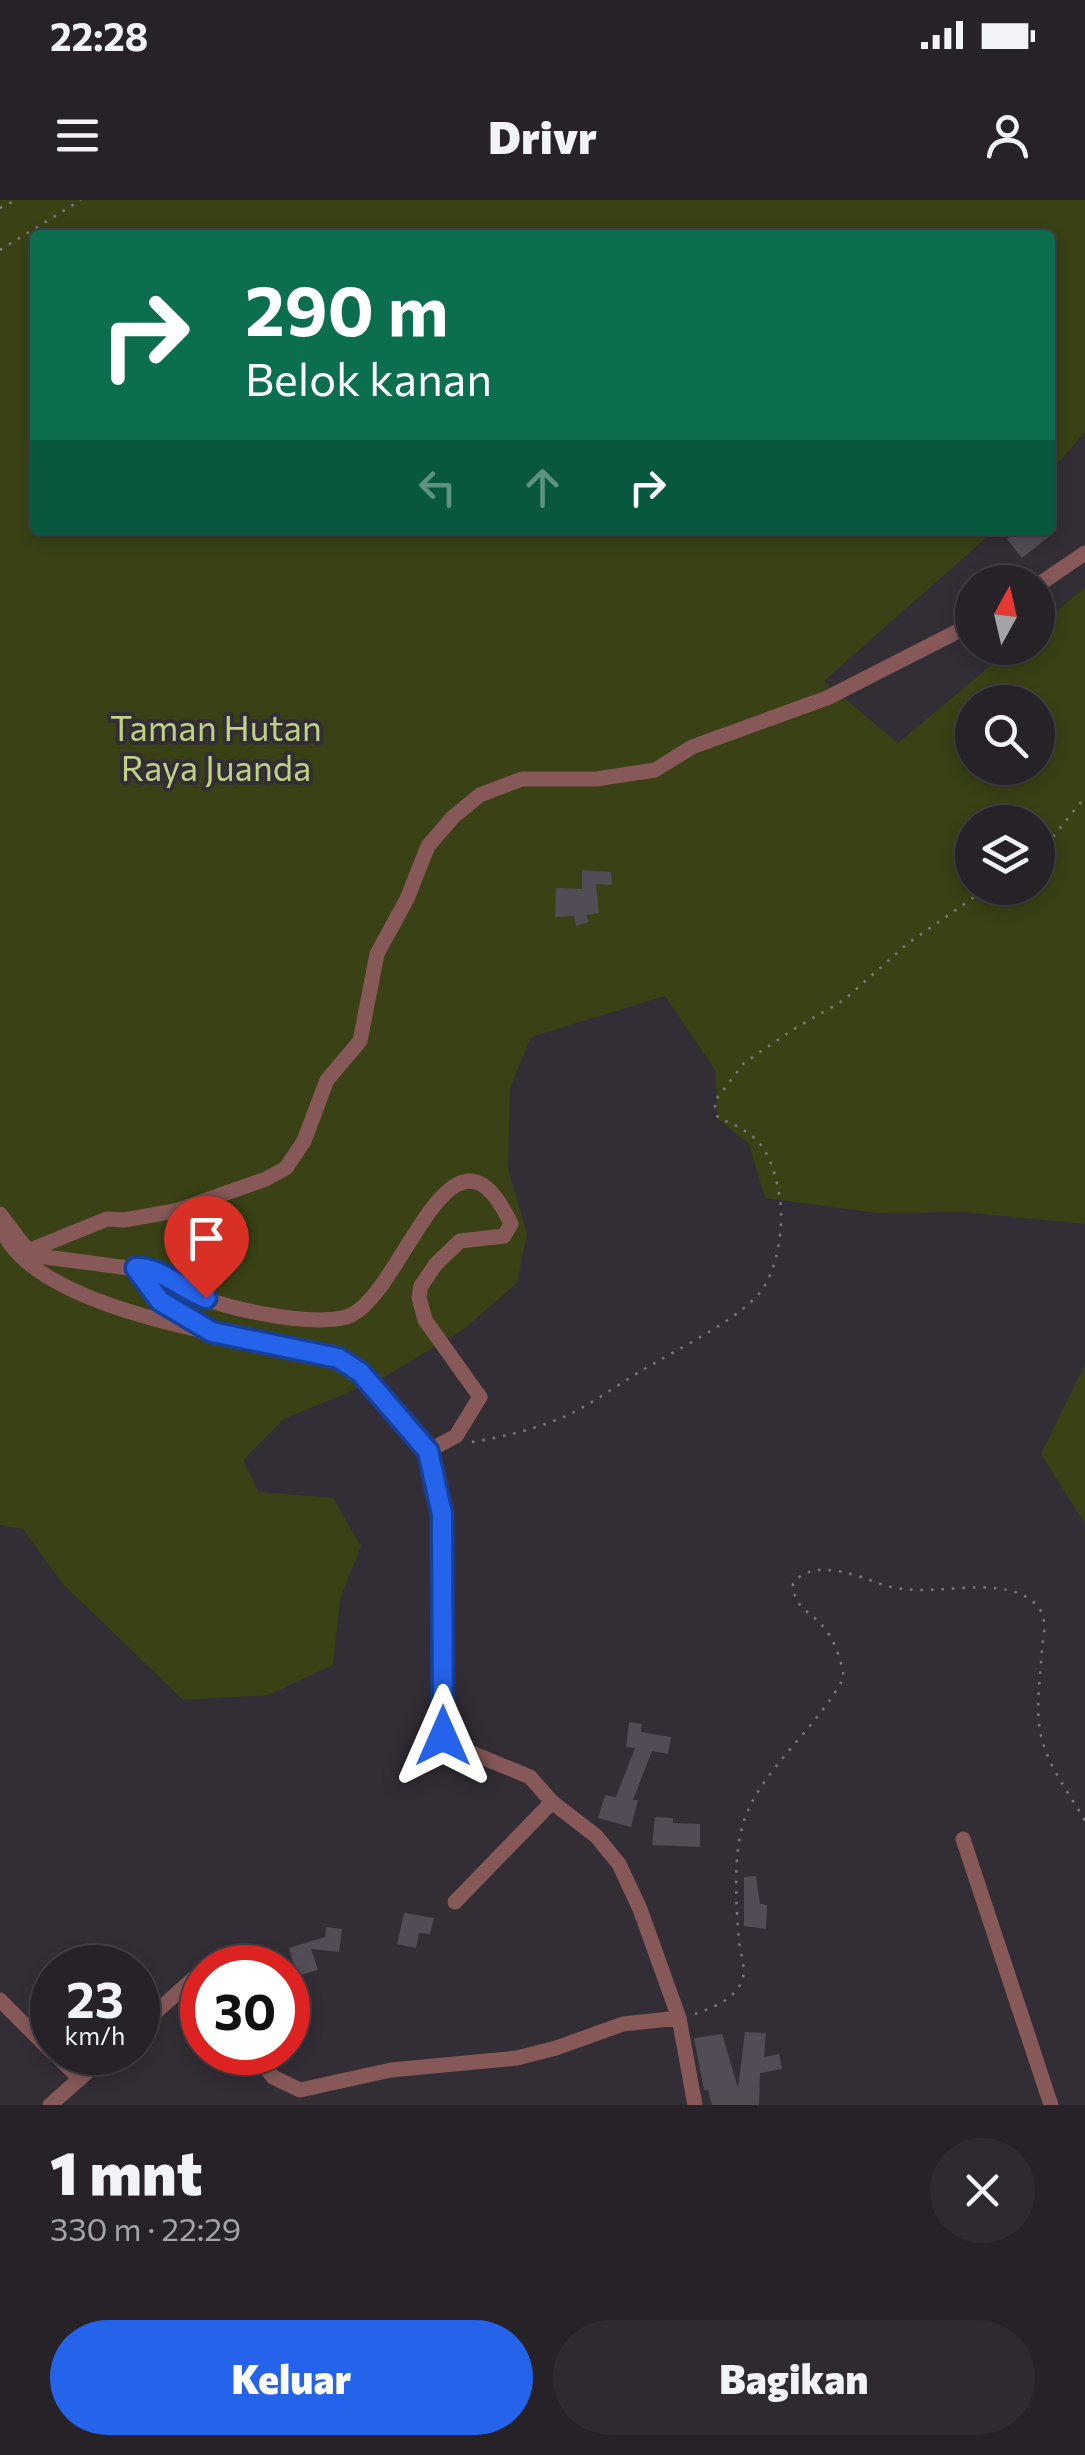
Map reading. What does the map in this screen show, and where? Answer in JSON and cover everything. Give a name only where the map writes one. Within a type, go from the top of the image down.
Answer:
[{"type":"street","points":[[1055,573],[1085,553]]},
{"type":"street","points":[[28,1251],[107,1218],[124,1220],[175,1211],[266,1180],[286,1168],[304,1141],[327,1080],[360,1041],[377,954],[400,914],[428,846],[452,818],[480,795],[522,779],[596,780],[655,770],[692,747],[827,698],[955,633]]},
{"type":"street","points":[[0,1214],[28,1251],[38,1256],[148,1267],[182,1289],[230,1308],[288,1317],[346,1317],[362,1308],[381,1288],[436,1200],[453,1185],[475,1182],[493,1191],[512,1224],[504,1236],[460,1241],[436,1264],[421,1286],[419,1297],[426,1320],[480,1396],[456,1436],[428,1451]]},
{"type":"street","points":[[0,1223],[18,1256],[84,1298],[212,1332],[338,1358],[360,1372],[428,1451],[442,1514],[443,1736],[467,1751],[530,1777],[552,1802],[596,1836],[618,1864],[640,1909],[679,2018],[695,2105]]},
{"type":"street","points":[[136,1268],[160,1301],[212,1332]]},
{"type":"street","points":[[455,1902],[552,1802]]},
{"type":"street","points":[[963,1839],[1051,2105]]},
{"type":"street","points":[[160,2009],[180,1991]]},
{"type":"street","points":[[0,2000],[30,2029]]},
{"type":"street","points":[[272,2075],[300,2090],[390,2070],[517,2058],[623,2024],[679,2018]]},
{"type":"street","points":[[76,2075],[80,2079]]},
{"type":"street","points":[[50,2105],[84,2075]]},
{"type":"path","points":[[0,208],[16,200]]},
{"type":"path","points":[[32,230],[81,200]]},
{"type":"path","points":[[0,250],[30,231]]},
{"type":"path","points":[[1055,834],[1085,797]]},
{"type":"path","points":[[460,1444],[513,1435],[573,1412],[723,1324],[764,1288],[776,1252],[782,1206],[770,1156],[738,1126],[718,1118],[714,1102],[744,1063],[844,1000],[907,944],[963,905]]},
{"type":"path","points":[[679,2018],[709,2009],[729,1998],[742,1984],[738,1876],[743,1824],[767,1780],[826,1710],[844,1677],[836,1647],[824,1626],[799,1607],[793,1594],[793,1584],[801,1575],[821,1570],[852,1574],[896,1590],[987,1588],[1024,1595],[1035,1604],[1044,1620],[1038,1711],[1041,1738],[1057,1777],[1085,1821]]},
{"type":"green space","name":"Taman Hutan Raya Juanda","points":[[0,200],[1085,200],[1085,432],[1055,466],[1055,230],[30,230],[30,535],[989,535],[824,681],[898,743],[955,696],[955,785],[1055,785],[1055,685],[968,685],[992,665],[1055,665],[1055,612],[1085,588],[1085,1224],[963,1212],[877,1213],[765,1198],[749,1144],[718,1119],[715,1070],[665,996],[531,1037],[510,1088],[508,1168],[527,1234],[517,1283],[464,1329],[383,1378],[284,1419],[243,1460],[259,1492],[333,1498],[361,1546],[340,1599],[333,1665],[268,1695],[183,1700],[62,1583],[23,1529],[0,1525]]},
{"type":"green space","points":[[1085,1364],[1085,1524],[1041,1454]]},
{"type":"building","points":[[1012,535],[1051,535],[1022,558],[1007,539]]},
{"type":"building","points":[[582,870],[611,872],[612,885],[596,884],[599,913],[586,915],[589,922],[576,926],[574,916],[555,917],[556,888],[582,889]]},
{"type":"building","points":[[629,1722],[642,1724],[641,1732],[671,1737],[668,1754],[652,1751],[633,1800],[638,1800],[631,1827],[598,1818],[605,1795],[616,1797],[635,1748],[626,1747]]},
{"type":"building","points":[[655,1817],[673,1818],[673,1823],[700,1824],[700,1847],[652,1845]]},
{"type":"building","points":[[756,1876],[760,1904],[767,1905],[766,1929],[744,1926],[744,1877]]},
{"type":"building","points":[[404,1913],[434,1918],[430,1934],[419,1933],[416,1948],[397,1944]]},
{"type":"building","points":[[326,1927],[342,1929],[339,1952],[311,1949],[318,1970],[310,1972],[310,1945],[299,1945],[325,1937]]},
{"type":"building","points":[[745,2032],[766,2033],[764,2057],[779,2054],[782,2069],[760,2073],[759,2105],[712,2105],[708,2090],[704,2090],[694,2038],[722,2034],[738,2088]]},
{"type":"route","points":[[206,1298],[182,1289],[148,1267],[136,1268],[160,1301],[212,1332],[338,1358],[360,1372],[428,1451],[442,1514],[443,1736]]}]
